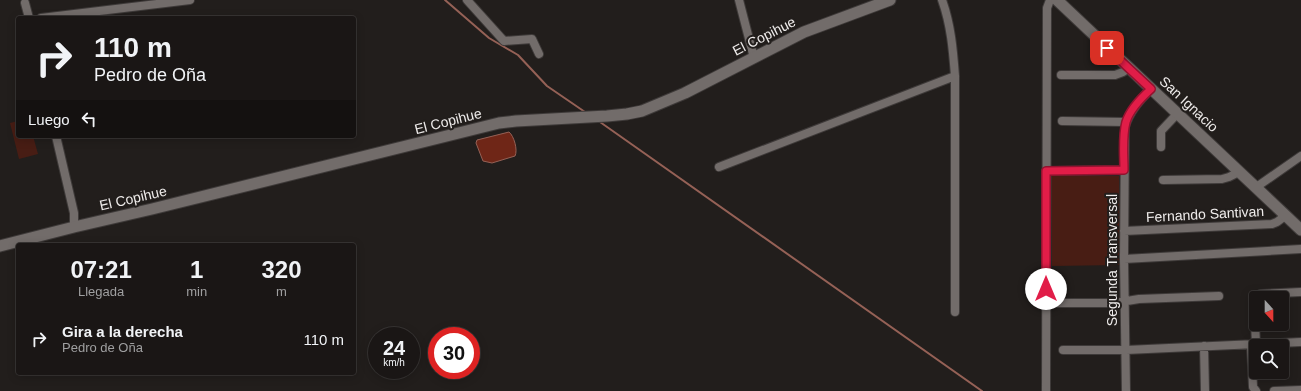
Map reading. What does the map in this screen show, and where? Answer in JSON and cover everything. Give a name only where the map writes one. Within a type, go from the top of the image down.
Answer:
[{"type":"main road","name":"El Copihue","points":[[0,246],[498,123],[606,116],[642,111],[685,93],[804,32],[890,0]]},
{"type":"main road","name":"San Ignacio","points":[[1057,0],[1301,230]]},
{"type":"street","points":[[58,16],[190,0]]},
{"type":"street","points":[[467,0],[504,41],[532,39],[540,54]]},
{"type":"street","points":[[740,0],[754,58]]},
{"type":"street","points":[[942,0],[948,16],[953,46],[955,312]]},
{"type":"street","points":[[1046,391],[1047,8],[1050,0]]},
{"type":"street","points":[[24,3],[28,16]]},
{"type":"street","points":[[1061,75],[1115,75],[1129,68]]},
{"type":"street","points":[[719,167],[954,76]]},
{"type":"street","name":"Segunda Transversal","points":[[1126,391],[1124,134],[1126,122],[1136,106],[1151,89]]},
{"type":"street","points":[[1161,147],[1161,131],[1177,114]]},
{"type":"street","points":[[1062,121],[1126,122]]},
{"type":"street","points":[[56,138],[74,212],[74,227]]},
{"type":"street","points":[[1255,188],[1301,156]]},
{"type":"street","points":[[1046,171],[1124,170]]},
{"type":"street","points":[[1163,180],[1222,179],[1239,172]]},
{"type":"street","name":"Fernando Santivan","points":[[1124,231],[1272,224],[1278,222],[1285,216]]},
{"type":"street","points":[[1124,259],[1301,249]]},
{"type":"street","points":[[1254,339],[1254,301],[1256,296],[1261,294],[1301,292]]},
{"type":"street","points":[[1046,303],[1115,303],[1139,300],[1219,296]]},
{"type":"street","points":[[1289,343],[1301,342]]},
{"type":"street","points":[[1063,350],[1126,350],[1249,344]]},
{"type":"street","points":[[1204,346],[1205,391]]},
{"type":"street","points":[[1254,379],[1254,387],[1256,391]]},
{"type":"street","points":[[1274,391],[1301,390]]},
{"type":"shaded area","points":[[16,122],[16,138],[34,138],[38,154],[19,159],[10,123]]},
{"type":"shaded area","points":[[509,132],[515,143],[515,156],[492,163],[483,161],[476,143],[477,140]]},
{"type":"shaded area","points":[[1051,176],[1119,176],[1120,265],[1052,266]]},
{"type":"waterway","points":[[445,0],[489,38],[518,55],[547,86],[585,112]]},
{"type":"waterway","points":[[600,122],[982,391]]},
{"type":"route","points":[[1046,289],[1046,171],[1124,170],[1124,134],[1126,122],[1141,99],[1151,89],[1107,48]]}]
